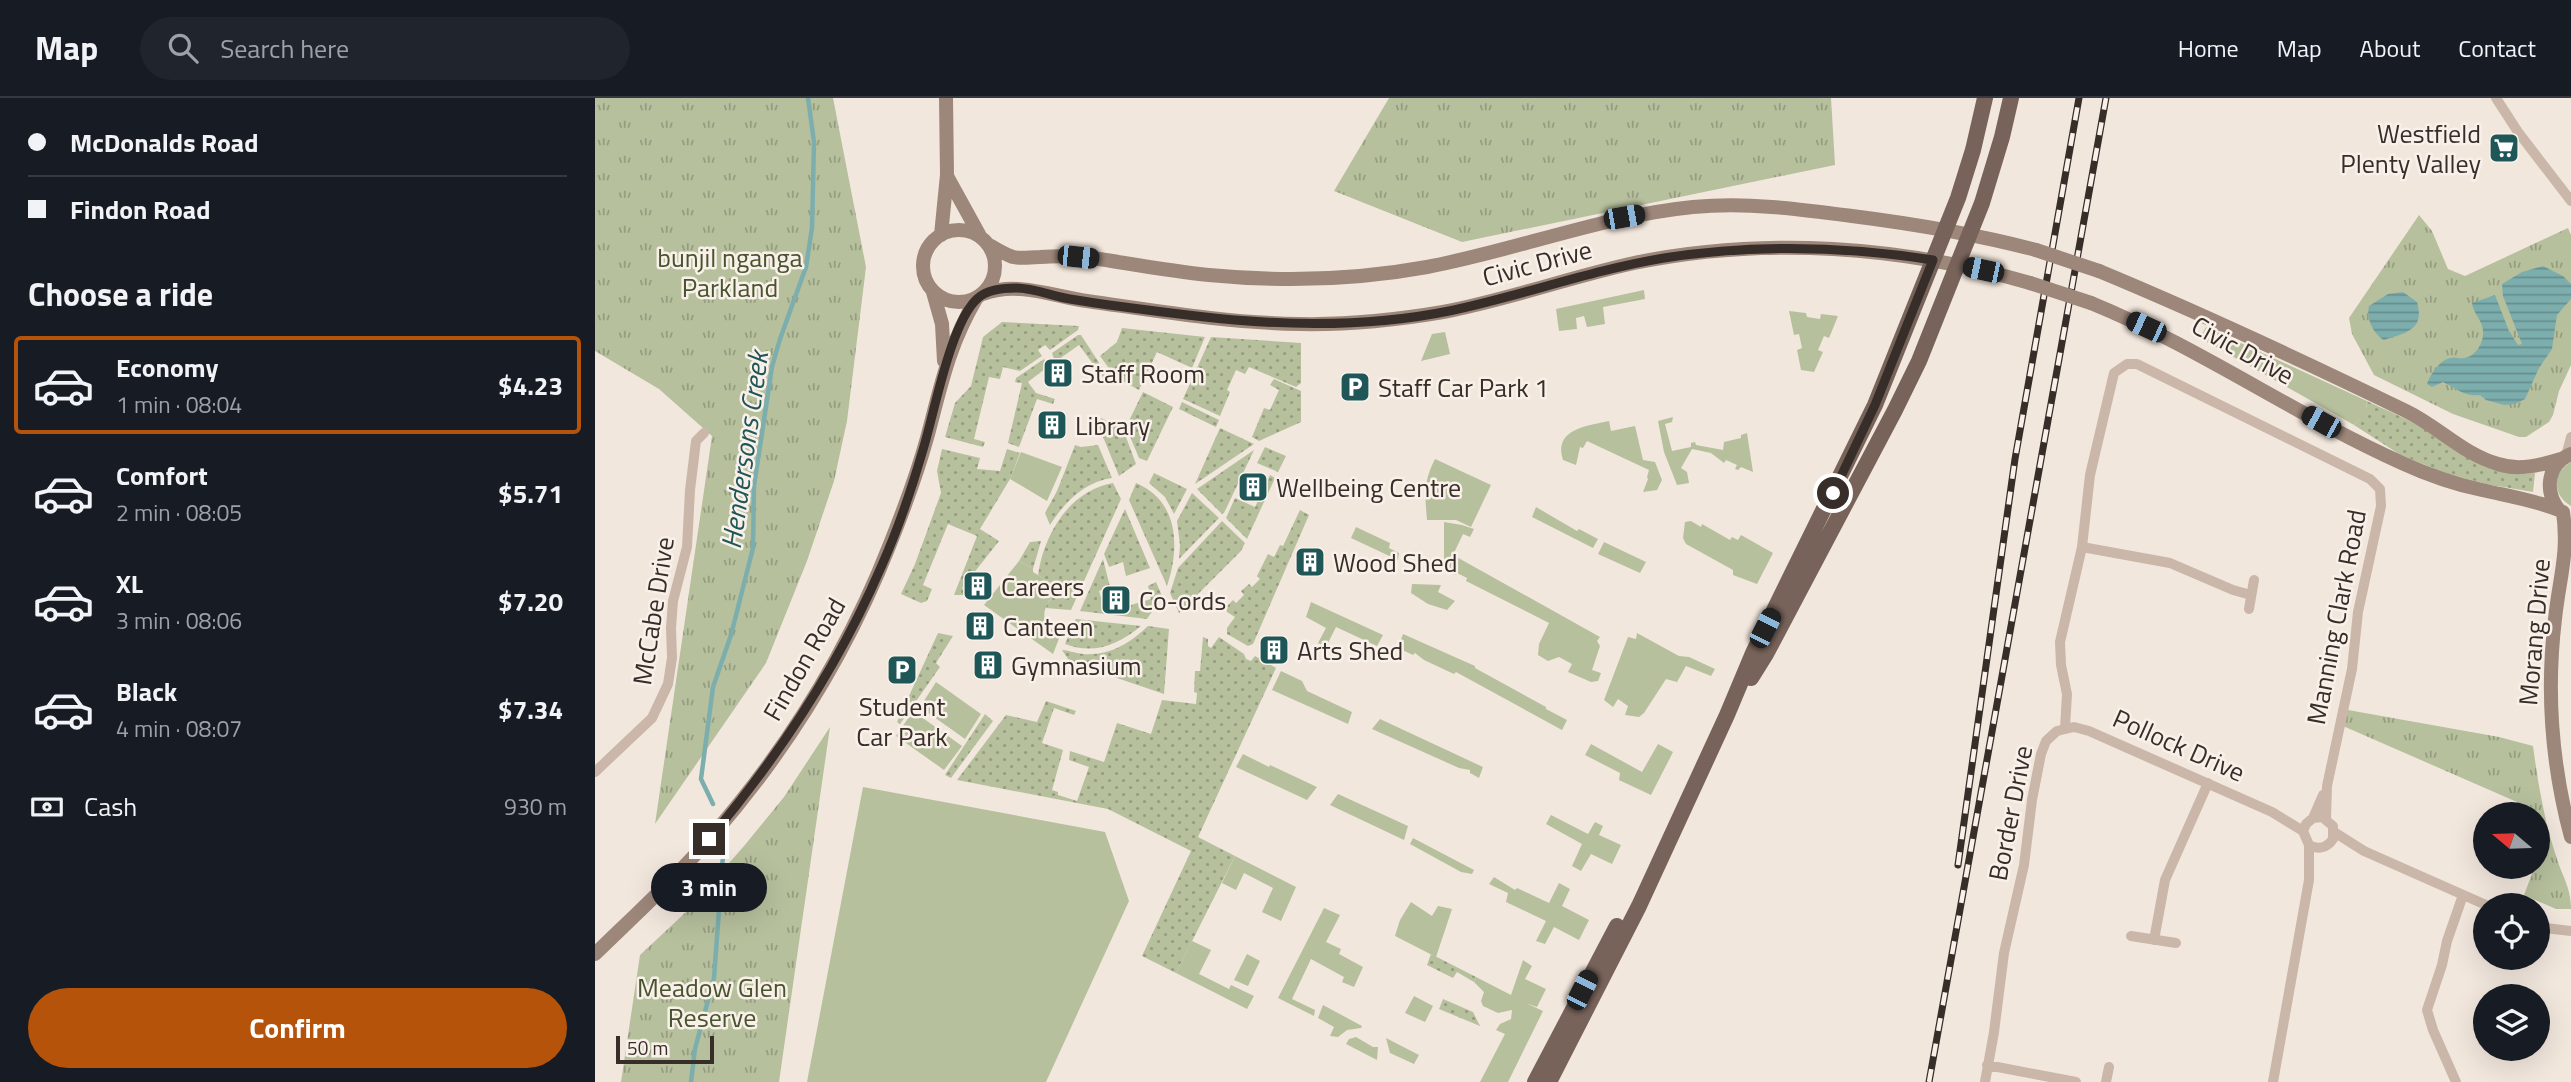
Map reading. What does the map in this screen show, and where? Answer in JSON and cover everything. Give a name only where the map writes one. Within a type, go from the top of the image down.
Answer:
[{"type":"main road","points":[[941,235],[947,175],[946,98]]},
{"type":"main road","points":[[1549,1082],[1639,906],[1753,653],[1875,405],[1945,230],[1969,161],[1985,98]]},
{"type":"main road","points":[[1727,715],[1766,654],[1919,361],[1970,234],[1997,156],[2011,98]]},
{"type":"main road","points":[[947,175],[984,240],[996,265],[995,276],[979,297],[965,302],[943,299],[933,292],[927,284],[923,264],[925,253],[941,235],[960,230],[984,240]]},
{"type":"main road","name":"Civic Drive","points":[[984,240],[1004,253],[1021,258],[1078,257],[1208,275],[1279,279],[1378,274],[1425,267],[1482,255],[1624,217],[1694,207],[1787,207],[1970,234],[2036,250],[2099,271],[2162,298],[2404,410],[2479,458],[2502,466],[2525,467],[2566,456]]},
{"type":"main road","name":"Civic Drive","points":[[979,297],[1017,288],[1067,299],[1244,321],[1347,323],[1444,312],[1636,263],[1732,250],[1817,248],[1870,251],[1958,264],[2091,303],[2167,336],[2345,435],[2434,477],[2544,503],[2564,513]]},
{"type":"main road","name":"Findon Road","points":[[933,292],[942,324],[944,369]]},
{"type":"main road","name":"Findon Road","points":[[595,954],[670,881],[736,808],[788,736],[833,665],[865,603],[902,514],[927,439],[944,369],[956,336],[979,297]]},
{"type":"main road","name":"Morang Drive","points":[[2566,456],[2550,475],[2549,484],[2553,502],[2564,513],[2565,560],[2554,620],[2551,729],[2561,801],[2571,837]]},
{"type":"main road","points":[[1535,1082],[1590,974],[1659,858]]},
{"type":"main road","name":"Findon Road","points":[[595,946],[624,926]]},
{"type":"street","points":[[2496,98],[2518,132],[2571,200]]},
{"type":"street","name":"Manning Clark Road","points":[[2127,364],[2137,363],[2156,371],[2370,479],[2380,489],[2381,506],[2358,612],[2352,668],[2326,786],[2326,819]]},
{"type":"street","name":"Border Drive","points":[[1985,1082],[2007,934],[2024,865],[2037,768],[2046,741],[2065,728],[2067,694],[2060,642],[2082,547],[2090,475],[2112,379],[2116,369],[2127,364]]},
{"type":"street","name":"McCabe Drive","points":[[596,768],[652,718],[668,684],[672,658],[673,601],[687,547],[696,441],[704,433]]},
{"type":"street","points":[[2566,456],[2571,437]]},
{"type":"street","points":[[2082,547],[2170,563],[2251,595]]},
{"type":"street","points":[[2249,609],[2254,580]]},
{"type":"street","name":"Pollock Drive","points":[[2065,728],[2084,729],[2272,812],[2308,823]]},
{"type":"street","points":[[2154,940],[2165,880],[2208,783]]},
{"type":"street","name":"Manning Clark Road","points":[[2308,823],[2326,786]]},
{"type":"street","points":[[2273,1082],[2309,880],[2308,823],[2326,819],[2333,826],[2329,841],[2309,880]]},
{"type":"street","points":[[2309,845],[2329,841],[2364,851],[2473,899]]},
{"type":"street","points":[[2456,1082],[2427,1010],[2463,895]]},
{"type":"street","points":[[2550,928],[2570,930]]},
{"type":"street","points":[[2131,936],[2176,943]]},
{"type":"street","points":[[1987,1065],[2076,1082]]},
{"type":"street","points":[[2106,1082],[2109,1067]]},
{"type":"green space","name":"bunjil nganga Parkland","points":[[595,98],[833,98],[866,267],[847,421],[834,481],[807,561],[766,663],[655,824],[712,436],[659,389],[595,351]]},
{"type":"green space","points":[[1389,98],[1831,98],[1835,165],[1462,242],[1334,191]]},
{"type":"green space","points":[[2419,215],[2432,231],[2448,269],[2465,276],[2568,228],[2571,235],[2571,365],[2549,422],[2526,437],[2519,437],[2453,414],[2374,375],[2352,334],[2349,318]]},
{"type":"green space","points":[[1644,290],[1645,299],[1603,307],[1605,324],[1587,327],[1584,316],[1576,318],[1577,329],[1559,331],[1556,309]]},
{"type":"green space","points":[[1789,311],[1806,313],[1807,317],[1820,319],[1821,314],[1838,316],[1829,338],[1824,336],[1818,350],[1823,352],[1814,372],[1801,370],[1797,350],[1802,348],[1799,334],[1794,335]]},
{"type":"green space","points":[[1002,322],[1079,326],[1078,330],[1050,350],[1045,345],[1038,350],[1042,356],[1020,371],[1003,367],[1000,379],[989,377],[974,439],[985,442],[983,447],[945,437],[955,403],[971,386],[983,337]]},
{"type":"green space","points":[[2206,327],[2367,401],[2366,414],[2354,425],[2200,338]]},
{"type":"green space","points":[[1122,328],[1205,337],[1192,368],[1157,352],[1139,390],[1110,374],[1111,371],[1100,356],[1117,342]]},
{"type":"green space","points":[[1445,332],[1450,354],[1421,361],[1432,334]]},
{"type":"green space","points":[[1081,335],[1107,375],[1105,380],[1079,345],[1055,362],[1052,353]]},
{"type":"green space","points":[[1211,337],[1301,343],[1301,383],[1296,387],[1249,367],[1245,374],[1236,370],[1220,416],[1183,399]]},
{"type":"green space","points":[[1044,359],[1050,365],[1028,382],[1036,393],[1055,399],[1053,404],[1037,399],[1019,447],[1008,443],[1022,383],[1015,382],[1016,378]]},
{"type":"green space","points":[[1274,379],[1301,391],[1301,422],[1259,441],[1252,437],[1264,408],[1270,410],[1279,390],[1270,385]]},
{"type":"green space","points":[[1143,392],[1173,407],[1147,461],[1139,458],[1126,427]]},
{"type":"green space","points":[[2367,401],[2423,428],[2468,458],[2489,468],[2535,473],[2533,492],[2486,484],[2442,472],[2399,454],[2354,425],[2364,414]]},
{"type":"green space","points":[[1182,402],[1219,420],[1216,427],[1179,409]]},
{"type":"green space","points":[[1673,417],[1672,422],[1665,424],[1672,451],[1691,447],[1691,443],[1695,442],[1696,445],[1723,450],[1724,442],[1741,438],[1741,435],[1747,433],[1753,472],[1741,467],[1735,469],[1737,465],[1726,460],[1724,463],[1711,453],[1692,449],[1681,468],[1687,472],[1689,483],[1677,485],[1664,452],[1658,421]]},
{"type":"green space","points":[[1101,418],[1123,429],[1136,464],[1119,476],[1099,427]]},
{"type":"green space","points":[[1609,421],[1611,431],[1635,426],[1643,460],[1655,462],[1662,480],[1657,490],[1643,492],[1649,470],[1587,441],[1583,448],[1580,447],[1576,465],[1563,460],[1561,450],[1567,435],[1582,427]]},
{"type":"green space","points":[[1220,428],[1254,444],[1195,484]]},
{"type":"green space","points":[[1075,445],[1098,445],[1112,478],[1093,484],[1076,494],[1050,525],[1045,513]]},
{"type":"green space","points":[[1265,447],[1286,456],[1278,472],[1257,463]]},
{"type":"green space","points":[[942,449],[980,458],[977,469],[1000,471],[1007,449],[1020,453],[1010,479],[980,529],[999,541],[962,588],[966,595],[954,595],[977,536],[948,524],[923,585],[932,589],[927,601],[921,603],[901,594],[941,493],[937,471]]},
{"type":"green space","points":[[1254,450],[1224,513],[1222,514],[1197,489]]},
{"type":"green space","points":[[1021,452],[1062,467],[1047,501],[1010,479]]},
{"type":"green space","points":[[1435,459],[1491,485],[1471,527],[1456,520],[1427,520],[1426,489],[1428,475]]},
{"type":"green space","points":[[2571,462],[2571,506],[2560,496],[2557,484],[2560,472]]},
{"type":"green space","points":[[1154,473],[1187,489],[1174,514],[1165,497],[1149,483]]},
{"type":"green space","points":[[1270,475],[1275,478],[1247,539],[1226,518],[1235,498],[1255,507]]},
{"type":"green space","points":[[1113,483],[1121,499],[1071,610],[1045,608],[1058,587],[1038,575],[1046,544],[1053,530],[1061,517],[1084,495]]},
{"type":"green space","points":[[1136,483],[1161,501],[1168,513],[1174,556],[1167,586],[1129,500]]},
{"type":"green space","points":[[1192,493],[1219,518],[1179,559],[1177,521]]},
{"type":"green space","points":[[1536,507],[1577,531],[1579,529],[1598,539],[1593,548],[1532,517]]},
{"type":"green space","points":[[1125,509],[1150,568],[1126,576],[1123,562],[1109,567],[1104,554]]},
{"type":"green space","points":[[1300,510],[1309,515],[1253,644],[1248,646],[1227,634],[1227,628],[1235,617],[1227,612],[1226,607],[1233,600],[1236,603],[1244,595],[1241,591],[1249,584],[1252,587],[1260,579],[1257,576],[1268,554],[1274,557],[1280,545],[1283,546]]},
{"type":"green space","points":[[1222,521],[1245,543],[1241,551],[1179,613],[1170,593],[1178,568]]},
{"type":"green space","points":[[1691,521],[1701,527],[1702,524],[1730,540],[1732,537],[1738,540],[1741,535],[1773,553],[1757,584],[1733,575],[1733,570],[1686,544],[1683,538],[1685,522]]},
{"type":"green space","points":[[1444,522],[1474,529],[1470,537],[1463,534],[1453,555],[1600,637],[1597,641],[1600,646],[1592,670],[1601,673],[1598,681],[1591,682],[1568,672],[1572,664],[1559,657],[1548,661],[1538,655],[1539,644],[1549,623],[1466,581],[1467,578],[1457,573],[1444,572]]},
{"type":"green space","points":[[1356,527],[1390,543],[1389,548],[1399,553],[1398,560],[1351,538]]},
{"type":"green space","points":[[1041,541],[1033,569],[1019,561],[1030,542]]},
{"type":"green space","points":[[1604,542],[1646,562],[1640,573],[1598,554]]},
{"type":"green space","points":[[1103,559],[1110,587],[1099,591],[1104,607],[1110,606],[1111,611],[1151,599],[1148,586],[1156,582],[1162,596],[1147,619],[1080,611]]},
{"type":"green space","points":[[1019,561],[1058,587],[1044,613],[1047,624],[1060,636],[1053,654],[984,605]]},
{"type":"green space","points":[[1412,584],[1441,585],[1438,592],[1455,601],[1447,610],[1428,604],[1411,593]]},
{"type":"green space","points":[[1311,602],[1383,635],[1377,646],[1336,627],[1326,647],[1318,643],[1326,628],[1306,617]]},
{"type":"green space","points":[[1076,619],[1141,626],[1105,646],[1076,647],[1065,644]]},
{"type":"green space","points":[[1148,626],[1169,629],[1164,694],[1070,662],[1062,650],[1083,654],[1110,651],[1126,643]]},
{"type":"green space","points":[[938,633],[953,636],[936,663],[940,667],[900,724],[897,722]]},
{"type":"green space","points":[[1637,633],[1679,656],[1689,657],[1715,669],[1711,676],[1686,666],[1677,682],[1666,679],[1644,713],[1639,717],[1625,715],[1628,706],[1618,699],[1613,707],[1604,700],[1628,637],[1636,639]]},
{"type":"green space","points":[[1403,634],[1475,666],[1546,707],[1567,720],[1562,730],[1456,672],[1454,674],[1415,653],[1413,655],[1398,648]]},
{"type":"green space","points":[[1203,637],[1208,639],[1208,646],[1211,648],[1219,637],[1244,654],[1246,659],[1251,661],[1255,656],[1276,668],[1198,837],[1235,856],[1176,973],[1142,956],[1191,851],[1108,809],[957,780],[1006,715],[1037,722],[1046,701],[1076,711],[1074,715],[1054,708],[1042,743],[1063,750],[1052,790],[1058,792],[1058,795],[1077,801],[1089,767],[1069,760],[1070,751],[1104,762],[1117,723],[1151,734],[1162,700],[1196,704],[1195,671],[1200,671]]},
{"type":"green space","points":[[1281,671],[1302,681],[1307,691],[1352,712],[1348,724],[1272,690]]},
{"type":"green space","points":[[936,682],[981,714],[965,739],[920,707]]},
{"type":"green space","points":[[2348,710],[2499,737],[2533,746],[2542,802],[2517,802],[2343,726]]},
{"type":"green space","points":[[913,711],[962,746],[944,770],[896,736]]},
{"type":"green space","points":[[985,714],[993,721],[951,778],[945,775]]},
{"type":"green space","points":[[1380,719],[1483,767],[1479,778],[1470,773],[1470,770],[1459,768],[1372,729]]},
{"type":"green space","name":"Meadow Glen Reserve","points":[[830,727],[779,1082],[621,1082],[640,955],[686,912],[744,846],[784,797]]},
{"type":"green space","points":[[1591,744],[1642,772],[1658,744],[1673,752],[1651,795],[1619,780],[1620,773],[1585,755]]},
{"type":"green space","points":[[1243,754],[1317,787],[1307,800],[1236,767]]},
{"type":"green space","points":[[863,787],[1105,832],[1129,901],[1046,1082],[807,1082]]},
{"type":"green space","points":[[1338,794],[1408,826],[1404,840],[1330,805]]},
{"type":"green space","points":[[1551,815],[1588,834],[1595,822],[1603,826],[1599,835],[1621,845],[1612,864],[1591,854],[1581,871],[1572,866],[1582,844],[1546,824]]},
{"type":"green space","points":[[2550,834],[2568,888],[2571,909],[2550,906],[2550,893],[2525,893],[2530,879],[2550,879]]},
{"type":"green space","points":[[1413,838],[1474,870],[1472,874],[1461,872],[1410,844]]},
{"type":"green space","points":[[1235,856],[1296,887],[1281,921],[1262,912],[1273,888],[1244,873],[1236,890],[1222,883]]},
{"type":"green space","points":[[1494,877],[1515,890],[1517,888],[1549,903],[1559,883],[1570,889],[1562,906],[1589,920],[1579,940],[1554,927],[1545,944],[1536,941],[1546,921],[1506,902],[1508,893],[1489,884]]},
{"type":"green space","points":[[1411,902],[1432,916],[1438,906],[1452,909],[1436,957],[1395,936],[1400,920]]},
{"type":"green space","points":[[1324,908],[1340,915],[1326,942],[1341,949],[1339,954],[1363,967],[1354,987],[1342,982],[1344,977],[1311,959],[1292,999],[1315,1010],[1314,1016],[1278,998]]},
{"type":"green space","points":[[1192,941],[1211,950],[1199,974],[1229,989],[1231,985],[1254,996],[1247,1009],[1176,973]]},
{"type":"green space","points":[[1247,954],[1260,961],[1248,986],[1234,980]]},
{"type":"green space","points":[[1431,954],[1476,977],[1474,982],[1457,972],[1453,978],[1427,965]]},
{"type":"green space","points":[[1523,960],[1532,966],[1525,979],[1546,989],[1537,1007],[1526,1003],[1543,1011],[1508,1082],[1480,1082],[1505,1034],[1496,1030],[1500,1024],[1511,1019],[1512,1010],[1498,1013],[1483,1006],[1481,1001],[1484,992],[1474,982],[1476,977],[1511,995]]},
{"type":"green space","points":[[1414,996],[1433,1006],[1425,1022],[1405,1013]]},
{"type":"green space","points":[[1443,999],[1473,1012],[1480,1026],[1439,1009]]},
{"type":"green space","points":[[1323,1005],[1362,1026],[1361,1028],[1347,1030],[1338,1037],[1330,1036],[1334,1027],[1318,1018]]},
{"type":"green space","points":[[1356,1037],[1378,1047],[1377,1060],[1346,1044],[1349,1039]]},
{"type":"green space","points":[[1386,1038],[1419,1055],[1414,1064],[1390,1053]]},
{"type":"water","points":[[2543,266],[2563,276],[2571,284],[2571,299],[2557,315],[2552,349],[2539,368],[2525,399],[2504,405],[2486,400],[2480,395],[2465,393],[2443,382],[2432,387],[2427,384],[2444,361],[2468,357],[2480,346],[2483,329],[2472,303],[2495,295],[2509,331],[2518,345],[2522,344],[2503,296],[2502,284],[2522,272]]},
{"type":"water","points":[[2403,292],[2417,302],[2419,311],[2416,324],[2407,332],[2384,340],[2371,325],[2369,306],[2388,294]]},
{"type":"waterway","name":"Hendersons Creek","points":[[713,804],[701,779],[713,687],[731,635],[753,548],[754,486],[772,367],[806,267],[812,228],[814,142],[808,98]]},
{"type":"waterway","name":"Hendersons Creek","points":[[691,1082],[695,1049],[714,978],[723,855]]},
{"type":"railway","points":[[1958,865],[2015,459],[2079,98]]},
{"type":"railway","points":[[1929,1082],[2106,98]]},
{"type":"place","name":"Westfield Plenty Valley","points":[[2504,148]]},
{"type":"place","name":"Staff Room","points":[[1058,373]]},
{"type":"place","name":"Staff Car Park 1","points":[[1355,387]]},
{"type":"place","name":"Library","points":[[1052,425]]},
{"type":"place","name":"Wellbeing Centre","points":[[1253,487]]},
{"type":"place","name":"Wood Shed","points":[[1310,562]]},
{"type":"place","name":"Careers","points":[[978,586]]},
{"type":"place","name":"Co-ords","points":[[1116,600]]},
{"type":"place","name":"Canteen","points":[[980,626]]},
{"type":"place","name":"Arts Shed","points":[[1274,650]]},
{"type":"place","name":"Gymnasium","points":[[988,665]]},
{"type":"place","name":"Student Car Park","points":[[902,670]]},
{"type":"route","points":[[709,839],[748,792],[788,736],[833,665],[852,629],[902,514],[927,439],[944,369],[956,336],[976,299],[992,291],[1028,289],[1067,299],[1244,321],[1347,323],[1444,312],[1636,263],[1732,250],[1858,250],[1933,260],[1889,373],[1833,493]]}]
